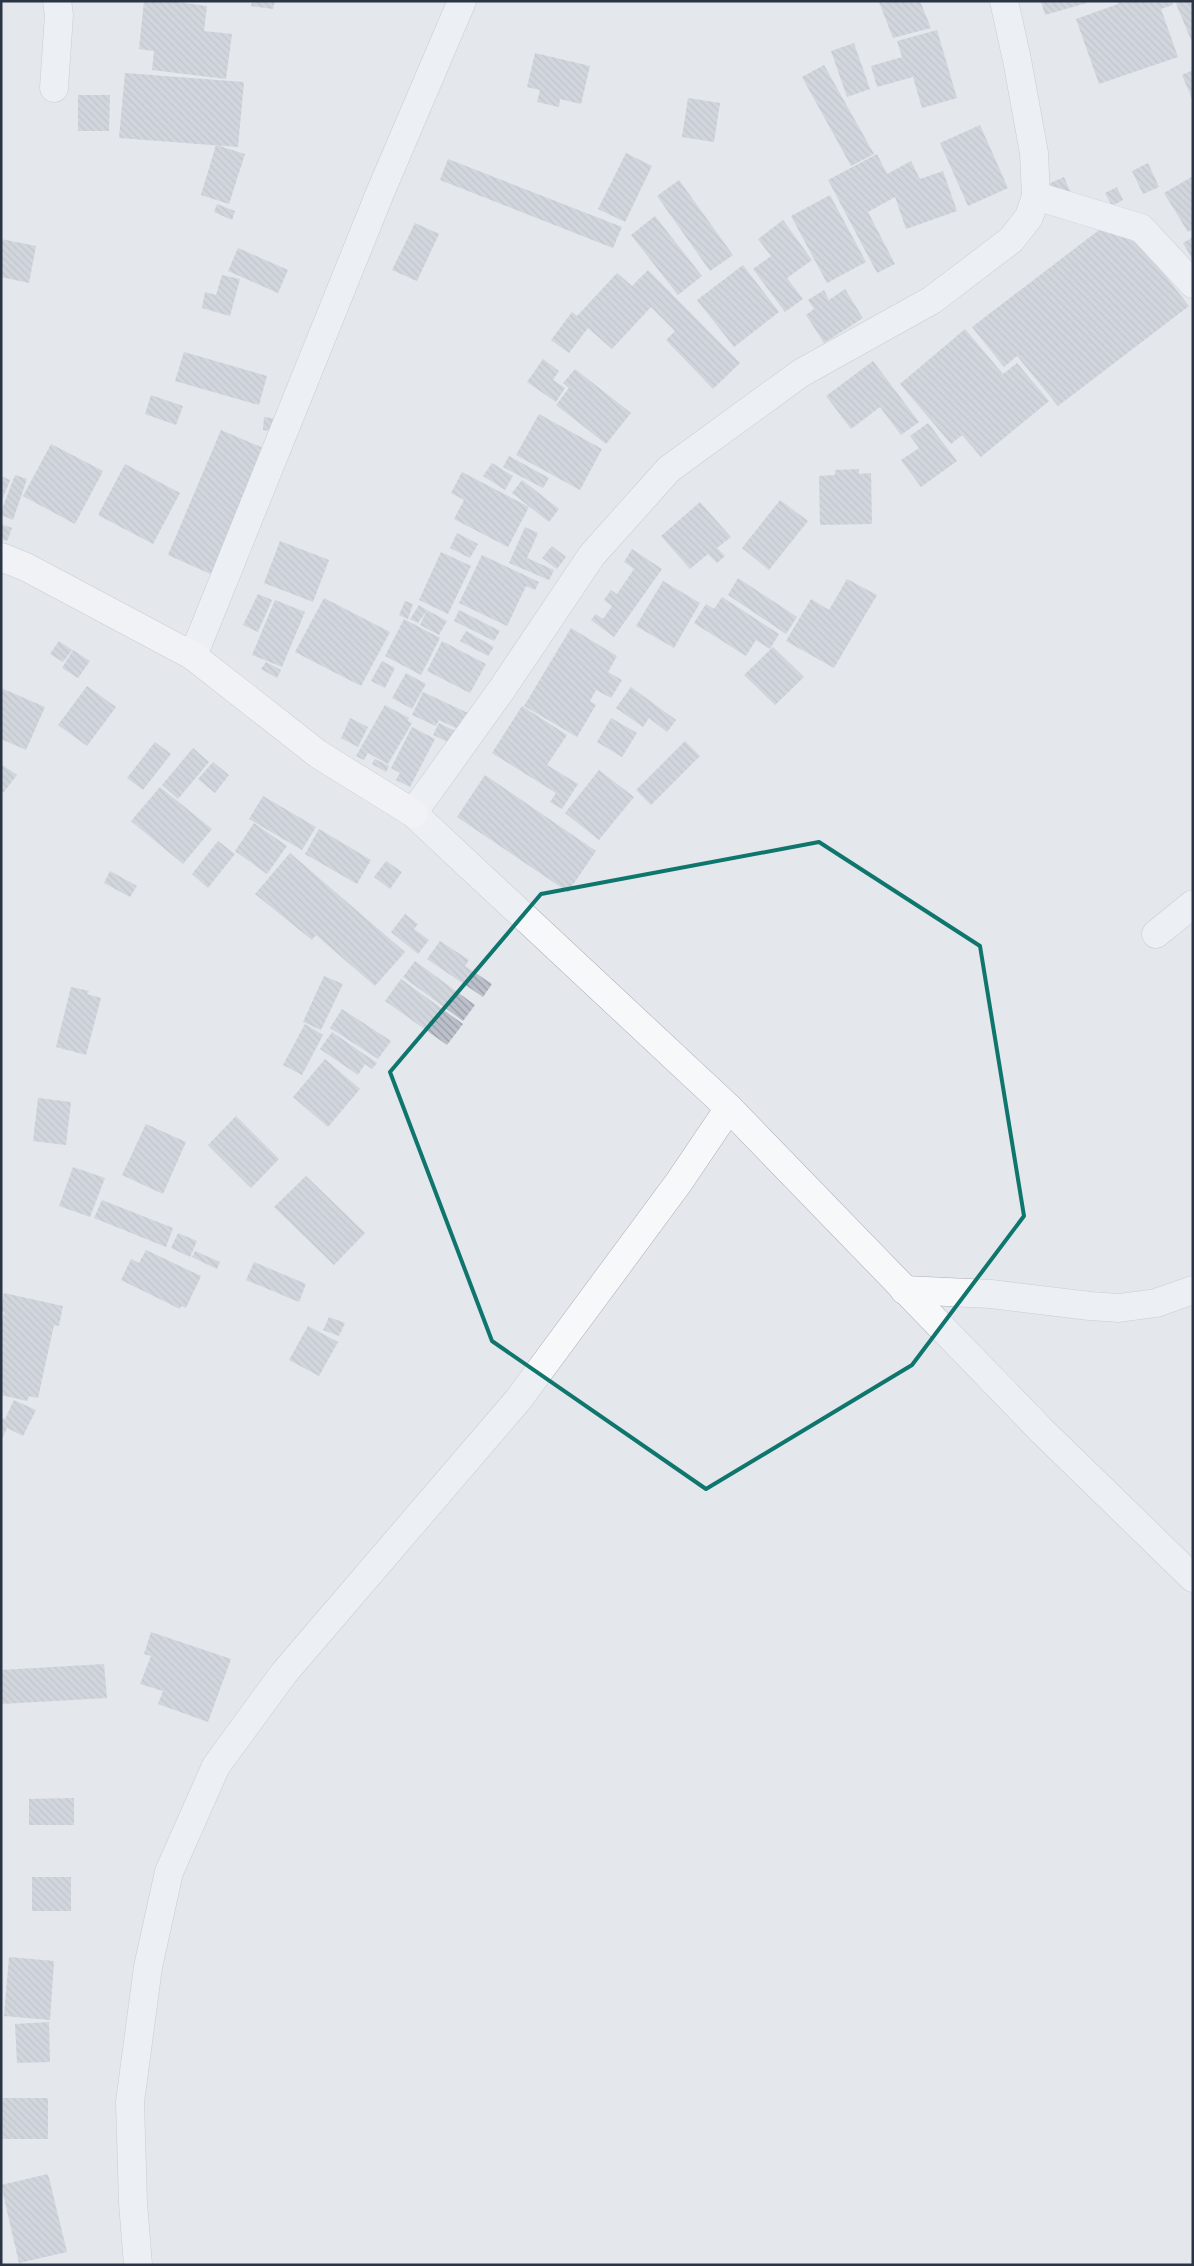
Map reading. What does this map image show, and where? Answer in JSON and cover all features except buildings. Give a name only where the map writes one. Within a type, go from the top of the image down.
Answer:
[{"type":"street","points":[[54,88],[59,15],[57,1]]},
{"type":"street","points":[[193,656],[380,193],[462,1]]},
{"type":"street","points":[[413,814],[502,689],[592,555],[669,469],[801,372],[932,300],[1012,240],[1029,216],[1036,196],[1034,153],[1018,60],[1004,1]]},
{"type":"street","points":[[1036,196],[1141,228],[1193,284]]},
{"type":"street","points":[[1,557],[26,567],[193,656],[318,754],[413,814],[729,1108],[1042,1431],[1193,1578]]},
{"type":"street","points":[[1156,934],[1193,904]]},
{"type":"street","points":[[138,2265],[133,2203],[130,2102],[148,1967],[169,1872],[216,1766],[284,1673],[518,1400],[674,1190],[729,1108]]},
{"type":"street","points":[[904,1290],[991,1294],[1119,1308],[1156,1303],[1193,1290]]},
{"type":"highlighted area","points":[[819,842],[980,946],[1024,1216],[912,1365],[706,1489],[492,1341],[390,1072],[541,894]]}]
